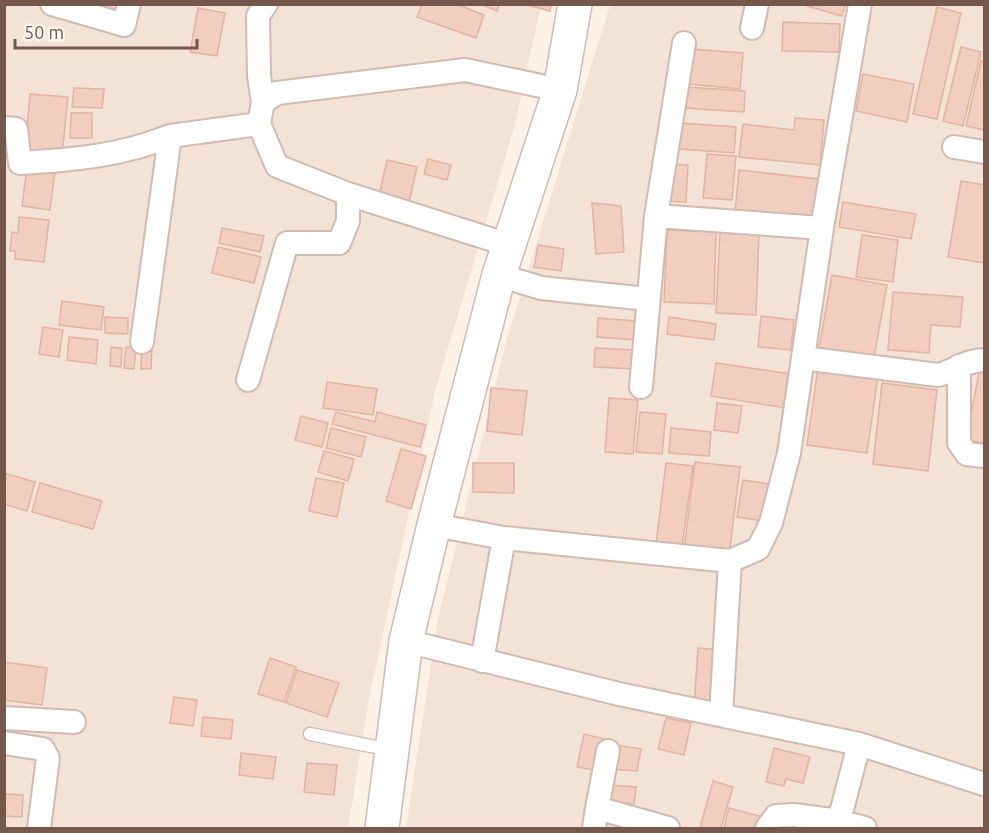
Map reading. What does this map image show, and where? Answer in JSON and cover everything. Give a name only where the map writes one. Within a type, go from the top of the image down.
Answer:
[{"type":"street","points":[[52,4],[124,25],[129,4]]},
{"type":"street","points":[[266,4],[258,16],[259,76],[263,102],[259,124],[278,166],[504,260],[541,288],[648,300]]},
{"type":"street","points":[[382,828],[406,641],[504,260],[560,90],[575,4]]},
{"type":"street","points":[[752,28],[757,4]]},
{"type":"street","points":[[434,525],[504,538],[730,561],[758,549],[771,524],[789,453],[822,228],[860,4]]},
{"type":"street","points":[[640,387],[656,216],[684,43]]},
{"type":"street","points":[[263,102],[277,93],[465,70],[560,90]]},
{"type":"street","points":[[4,128],[16,129],[20,163],[79,160],[141,148],[170,136],[259,124]]},
{"type":"street","points":[[142,342],[170,136]]},
{"type":"street","points":[[954,147],[984,152]]},
{"type":"street","points":[[248,380],[287,243],[339,243],[348,221],[348,194]]},
{"type":"street","points":[[656,216],[822,228]]},
{"type":"street","points":[[802,358],[938,375],[950,372],[967,361],[984,360]]},
{"type":"street","points":[[959,366],[959,442],[967,454],[984,456]]},
{"type":"street","points":[[482,661],[504,538]]},
{"type":"street","points":[[721,715],[730,561]]},
{"type":"street","points":[[406,641],[482,661],[859,744],[984,784]]},
{"type":"street","points":[[4,718],[74,722]]},
{"type":"street","points":[[4,743],[43,749],[48,758],[39,828]]},
{"type":"street","points":[[839,821],[859,744]]},
{"type":"street","points":[[608,751],[596,818],[668,828]]},
{"type":"street","points":[[767,828],[776,816],[794,815],[839,821],[865,828]]},
{"type":"lane","points":[[310,734],[392,751]]},
{"type":"shaded area","points":[[5,5],[541,5],[514,129],[435,391],[369,699],[348,828],[5,828]]},
{"type":"shaded area","points":[[610,5],[984,5],[984,828],[406,828],[438,619],[506,342]]},
{"type":"building","points":[[100,4],[120,4],[119,12],[99,10]]},
{"type":"building","points":[[422,4],[456,4],[484,15],[476,38],[417,17]]},
{"type":"building","points":[[480,4],[499,4],[497,11]]},
{"type":"building","points":[[523,4],[551,4],[550,11]]},
{"type":"building","points":[[800,4],[845,4],[842,16]]},
{"type":"building","points":[[937,7],[961,13],[937,119],[913,114]]},
{"type":"building","points":[[198,8],[225,13],[217,56],[190,52]]},
{"type":"building","points":[[783,22],[840,24],[839,52],[782,51]]},
{"type":"building","points":[[961,47],[981,52],[963,126],[943,121]]},
{"type":"building","points":[[692,49],[743,53],[740,89],[689,84]]},
{"type":"building","points":[[981,61],[984,62],[984,130],[966,126]]},
{"type":"building","points":[[863,74],[914,84],[907,122],[856,111]]},
{"type":"building","points":[[686,87],[745,91],[744,112],[684,108]]},
{"type":"building","points":[[74,88],[104,89],[102,108],[72,107]]},
{"type":"building","points":[[30,94],[68,97],[62,156],[25,153]]},
{"type":"building","points":[[71,113],[92,113],[92,138],[70,138]]},
{"type":"building","points":[[795,118],[824,120],[820,165],[739,157],[743,124],[794,130]]},
{"type":"building","points":[[681,123],[736,127],[734,153],[679,149]]},
{"type":"building","points":[[707,154],[736,156],[732,200],[703,198]]},
{"type":"building","points":[[428,159],[451,165],[447,180],[424,174]]},
{"type":"building","points":[[387,160],[417,167],[408,207],[378,200]]},
{"type":"building","points":[[668,164],[688,165],[686,202],[666,201]]},
{"type":"building","points":[[27,167],[55,171],[50,210],[22,206]]},
{"type":"building","points":[[739,170],[818,179],[813,221],[735,211]]},
{"type":"building","points":[[961,181],[984,185],[984,263],[948,257]]},
{"type":"building","points":[[843,202],[916,214],[911,239],[839,227]]},
{"type":"building","points":[[592,203],[621,206],[624,252],[596,254]]},
{"type":"building","points":[[19,217],[49,220],[44,262],[15,259],[15,251],[10,251],[12,232],[18,233]]},
{"type":"building","points":[[222,228],[264,236],[260,252],[219,243]]},
{"type":"building","points":[[667,230],[716,232],[714,304],[664,302]]},
{"type":"building","points":[[720,232],[759,234],[756,315],[716,313]]},
{"type":"building","points":[[862,235],[898,240],[893,282],[856,277]]},
{"type":"building","points":[[538,245],[564,249],[561,271],[534,267]]},
{"type":"building","points":[[218,247],[261,257],[254,283],[212,273]]},
{"type":"building","points":[[832,275],[887,285],[874,357],[819,348]]},
{"type":"building","points":[[893,292],[963,297],[960,327],[931,325],[929,353],[888,350]]},
{"type":"building","points":[[62,301],[104,307],[101,330],[59,325]]},
{"type":"building","points":[[761,316],[794,320],[791,350],[758,347]]},
{"type":"building","points":[[105,317],[128,318],[128,334],[105,333]]},
{"type":"building","points":[[669,317],[716,324],[714,340],[667,334]]},
{"type":"building","points":[[598,318],[637,321],[635,340],[597,337]]},
{"type":"building","points":[[43,327],[63,330],[59,357],[39,354]]},
{"type":"building","points":[[69,337],[98,340],[96,364],[67,360]]},
{"type":"building","points":[[111,347],[122,348],[121,367],[110,366]]},
{"type":"building","points":[[126,347],[136,348],[134,369],[124,368]]},
{"type":"building","points":[[142,347],[152,347],[151,369],[141,369]]},
{"type":"building","points":[[595,348],[636,350],[635,369],[594,367]]},
{"type":"building","points":[[716,363],[791,374],[786,408],[711,396]]},
{"type":"building","points":[[981,363],[984,363],[984,443],[966,440]]},
{"type":"building","points":[[818,368],[878,376],[867,453],[807,445]]},
{"type":"building","points":[[327,382],[377,389],[373,415],[323,408]]},
{"type":"building","points":[[882,383],[937,390],[928,471],[873,464]]},
{"type":"building","points":[[491,388],[527,391],[522,435],[487,431]]},
{"type":"building","points":[[609,398],[638,400],[633,454],[605,452]]},
{"type":"building","points":[[717,403],[742,406],[738,433],[714,430]]},
{"type":"building","points":[[336,412],[375,422],[377,412],[426,425],[420,447],[332,424]]},
{"type":"building","points":[[640,412],[666,414],[662,454],[636,452]]},
{"type":"building","points":[[301,416],[328,423],[322,447],[295,440]]},
{"type":"building","points":[[331,428],[366,437],[361,457],[326,448]]},
{"type":"building","points":[[671,428],[711,432],[709,456],[669,453]]},
{"type":"building","points":[[401,449],[426,456],[411,509],[386,501]]},
{"type":"building","points":[[324,451],[354,459],[348,481],[318,472]]},
{"type":"building","points":[[695,462],[740,467],[729,556],[684,550]]},
{"type":"building","points":[[473,463],[514,463],[514,493],[473,492]]},
{"type":"building","points":[[666,463],[693,466],[682,547],[656,544]]},
{"type":"building","points":[[4,473],[35,482],[27,511],[4,504]]},
{"type":"building","points":[[316,478],[344,483],[337,517],[309,511]]},
{"type":"building","points":[[743,480],[769,484],[764,521],[737,517]]},
{"type":"building","points":[[40,483],[102,501],[93,529],[32,512]]},
{"type":"building","points":[[698,648],[721,650],[717,708],[694,707]]},
{"type":"building","points":[[270,658],[296,667],[284,702],[258,694]]},
{"type":"building","points":[[4,662],[47,668],[42,705],[4,700]]},
{"type":"building","points":[[297,670],[339,683],[327,717],[286,703]]},
{"type":"building","points":[[174,697],[197,700],[193,726],[170,723]]},
{"type":"building","points":[[203,717],[233,720],[231,739],[201,736]]},
{"type":"building","points":[[666,718],[691,723],[684,755],[658,749]]},
{"type":"building","points":[[584,734],[605,739],[599,771],[577,767]]},
{"type":"building","points":[[616,745],[641,749],[637,771],[612,769]]},
{"type":"building","points":[[774,748],[810,757],[803,783],[786,779],[784,786],[766,782]]},
{"type":"building","points":[[241,753],[276,757],[273,779],[239,775]]},
{"type":"building","points":[[307,763],[337,765],[334,795],[304,792]]},
{"type":"building","points":[[713,781],[733,787],[721,828],[700,828]]},
{"type":"building","points":[[610,785],[636,787],[634,804],[608,801]]},
{"type":"building","points":[[4,794],[23,795],[22,817],[4,816]]},
{"type":"building","points":[[729,808],[763,817],[760,828],[724,828]]}]
